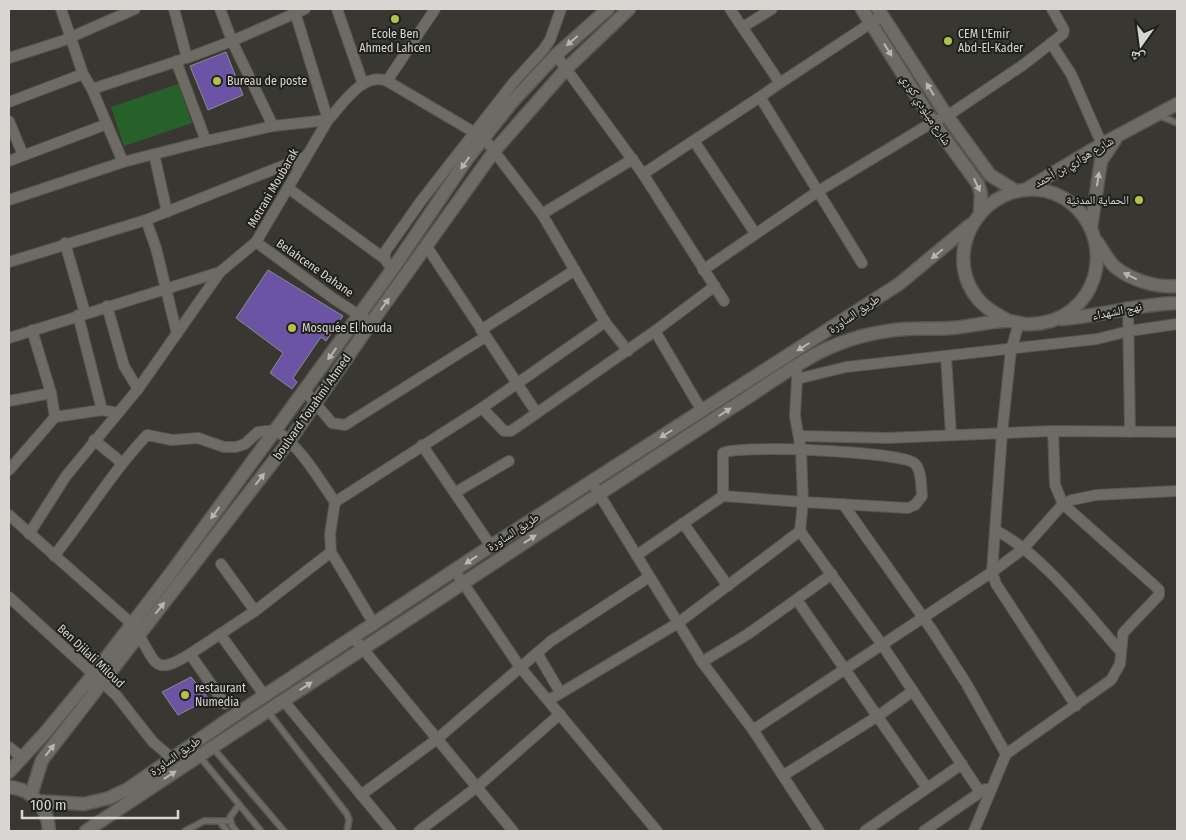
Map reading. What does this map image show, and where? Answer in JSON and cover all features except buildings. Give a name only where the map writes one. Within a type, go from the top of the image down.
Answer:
[{"type":"main road","name":"boulvard Touahmi Ahmed","points":[[34,798],[42,760],[104,684],[135,630],[276,430],[360,315],[388,264],[479,135],[556,55],[608,9]]},
{"type":"main road","name":"boulvard Touahmi Ahmed","points":[[9,772],[93,675],[135,630],[290,440],[495,150],[567,68],[629,9]]},
{"type":"main road","name":"شارع ميلودي كوري","points":[[862,9],[932,122],[978,184],[981,194],[976,217]]},
{"type":"main road","name":"شارع ميلودي كوري","points":[[881,12],[947,116],[990,175],[1021,191]]},
{"type":"main road","points":[[1159,116],[1177,104]]},
{"type":"main road","name":"شارع هواري بن أحمد","points":[[1021,191],[1104,149],[1118,136],[1159,116]]},
{"type":"main road","name":"شارع هواري بن أحمد","points":[[1091,227],[1104,149]]},
{"type":"main road","points":[[1021,191],[1046,191],[1064,198],[1080,211],[1091,227],[1096,241],[1098,260],[1095,279],[1086,296],[1072,310],[1056,320],[1031,324],[1013,322],[990,310],[976,296],[967,279],[963,259],[965,240],[976,217],[990,203],[1021,191]]},
{"type":"main road","name":"طريق الساورة","points":[[9,787],[34,798],[84,804],[116,795],[173,759],[229,719],[491,546],[899,284],[926,264],[976,217]]},
{"type":"main road","name":"نهج الشهداء","points":[[1096,241],[1114,266],[1126,274],[1144,282],[1177,286]]},
{"type":"main road","name":"نهج الشهداء","points":[[1056,320],[1092,317],[1128,308],[1177,303]]},
{"type":"main road","name":"طريق الساورة","points":[[86,831],[597,495],[822,351],[864,336],[903,329],[951,328],[1013,322]]},
{"type":"main road","points":[[229,719],[237,732]]},
{"type":"main road","points":[[116,795],[120,808]]},
{"type":"main road","points":[[34,798],[48,819],[49,831]]},
{"type":"street","points":[[61,9],[83,74],[92,89],[123,162]]},
{"type":"street","points":[[9,58],[62,41],[135,9]]},
{"type":"street","points":[[174,9],[188,58]]},
{"type":"street","points":[[220,9],[232,41],[273,126]]},
{"type":"street","points":[[92,89],[188,58],[232,41],[294,11],[305,9]]},
{"type":"street","points":[[337,9],[362,84],[376,78],[387,81],[479,135],[495,150],[542,214],[606,322],[628,351]]},
{"type":"street","points":[[387,81],[435,9]]},
{"type":"street","points":[[479,135],[513,83],[543,50],[561,9]]},
{"type":"street","points":[[730,9],[780,83]]},
{"type":"street","points":[[743,27],[772,9]]},
{"type":"street","points":[[703,270],[817,192],[932,122],[947,116],[1051,43],[1063,34],[1064,30],[1052,9]]},
{"type":"street","points":[[9,200],[123,162],[154,154],[273,126],[328,120],[294,11]]},
{"type":"street","points":[[643,174],[871,23],[881,12]]},
{"type":"street","points":[[1051,43],[1071,74],[1104,149]]},
{"type":"street","points":[[556,55],[633,159],[724,301]]},
{"type":"street","points":[[176,61],[206,141]]},
{"type":"street","points":[[9,102],[83,74]]},
{"type":"street","name":"Motrani Moubarak","points":[[9,338],[220,272],[256,242],[328,120],[362,84]]},
{"type":"street","points":[[760,97],[862,263]]},
{"type":"street","points":[[9,121],[23,156]]},
{"type":"street","points":[[9,161],[107,124]]},
{"type":"street","points":[[694,141],[755,233]]},
{"type":"street","points":[[154,154],[168,212]]},
{"type":"street","points":[[9,262],[65,243],[146,220],[305,157]]},
{"type":"street","points":[[542,214],[633,159]]},
{"type":"street","points":[[288,188],[388,264]]},
{"type":"street","points":[[146,220],[167,288],[177,334]]},
{"type":"street","name":"Belahcene Dahane","points":[[256,242],[334,299],[371,323]]},
{"type":"street","points":[[65,243],[102,410]]},
{"type":"street","points":[[427,247],[536,412]]},
{"type":"street","points":[[305,391],[332,423],[338,426],[345,425],[483,334],[575,270]]},
{"type":"street","points":[[29,534],[66,476],[138,389],[220,272]]},
{"type":"street","points":[[482,408],[502,428],[512,431],[536,412],[628,351],[715,286]]},
{"type":"street","points":[[107,306],[124,366],[138,389]]},
{"type":"street","points":[[1128,308],[1130,432]]},
{"type":"street","points":[[335,502],[482,408],[606,322]]},
{"type":"street","points":[[1013,322],[1002,433],[992,572],[996,584],[1076,706]]},
{"type":"street","points":[[798,379],[846,367],[1097,339],[1129,331],[1177,324]]},
{"type":"street","points":[[32,330],[51,393],[55,417]]},
{"type":"street","points":[[655,331],[702,411]]},
{"type":"street","points":[[946,356],[951,435]]},
{"type":"street","points":[[796,366],[798,379],[794,408],[800,436],[803,502],[800,531],[883,646],[980,792]]},
{"type":"street","points":[[9,401],[51,393]]},
{"type":"street","points":[[9,470],[55,417],[102,410],[118,413]]},
{"type":"street","points":[[54,556],[86,516],[121,462],[147,435],[172,440],[198,438],[224,447],[236,447],[244,444],[258,432],[276,430],[290,440],[305,456],[335,502],[330,534],[331,552],[374,624]]},
{"type":"street","points":[[974,831],[1006,754],[1076,706],[1115,676],[1120,664],[1123,633],[1157,599],[1159,590],[1063,504],[1055,485],[1053,431]]},
{"type":"street","points":[[800,436],[888,438],[1053,431],[1177,432]]},
{"type":"street","points":[[94,440],[121,462]]},
{"type":"street","points":[[422,445],[456,492],[491,546]]},
{"type":"street","points":[[637,555],[723,496],[908,508],[915,505],[922,496],[918,468],[914,463],[906,460],[801,450],[754,448],[725,451],[722,458],[723,496]]},
{"type":"street","points":[[456,492],[509,461]]},
{"type":"street","points":[[591,482],[597,495],[637,555],[649,578],[702,662],[753,730],[819,831]]},
{"type":"street","points":[[753,730],[924,619],[992,572],[1023,549],[1063,504],[1096,495],[1177,491]]},
{"type":"street","points":[[843,504],[924,619],[966,683],[1006,754]]},
{"type":"street","points":[[9,515],[135,630],[154,662],[160,666],[170,666],[255,611],[331,552]]},
{"type":"street","points":[[683,523],[728,586]]},
{"type":"street","points":[[995,530],[1010,538],[1068,590],[1121,652]]},
{"type":"street","points":[[548,700],[678,624],[800,531]]},
{"type":"street","points":[[221,564],[255,611]]},
{"type":"street","points":[[455,571],[520,667],[560,714],[651,829]]},
{"type":"street","points":[[702,662],[748,634],[832,574]]},
{"type":"street","points":[[361,795],[437,739],[520,667],[576,623],[649,578]]},
{"type":"street","name":"Ben Djilali Miloud","points":[[9,597],[116,695],[152,742],[173,759]]},
{"type":"street","points":[[797,600],[927,788]]},
{"type":"street","points":[[220,634],[265,696]]},
{"type":"street","points":[[354,638],[513,831]]},
{"type":"street","points":[[537,653],[560,692]]},
{"type":"street","points":[[190,654],[225,704]]},
{"type":"street","points":[[784,775],[878,716],[913,691]]},
{"type":"street","points":[[283,700],[391,831]]},
{"type":"street","points":[[419,831],[477,787],[560,714]]},
{"type":"street","points":[[9,747],[23,758]]},
{"type":"street","points":[[865,831],[962,764]]},
{"type":"street","points":[[924,831],[996,781]]},
{"type":"lane","points":[[1159,116],[1177,123]]},
{"type":"lane","points":[[267,711],[347,814],[349,820],[347,831]]},
{"type":"lane","points":[[213,748],[284,831]]},
{"type":"lane","points":[[199,757],[261,831]]},
{"type":"lane","points":[[234,831],[230,821],[232,812],[239,805]]},
{"type":"lane","points":[[185,831],[204,820],[230,821]]},
{"type":"lane","points":[[220,822],[227,831]]},
{"type":"green space","points":[[178,84],[192,123],[124,146],[111,107]]},
{"type":"place","name":"Ecole Ben Ahmed Lahcen","points":[[395,19]]},
{"type":"place","name":"CEM L'Emir Abd-El-Kader","points":[[948,41]]},
{"type":"place","name":"Bureau de poste","points":[[217,81]]},
{"type":"place","name":"الحماية المدنية","points":[[1139,200]]},
{"type":"place","name":"Mosquée El houda","points":[[292,328]]},
{"type":"place","name":"restaurant Numedia","points":[[185,695]]}]
